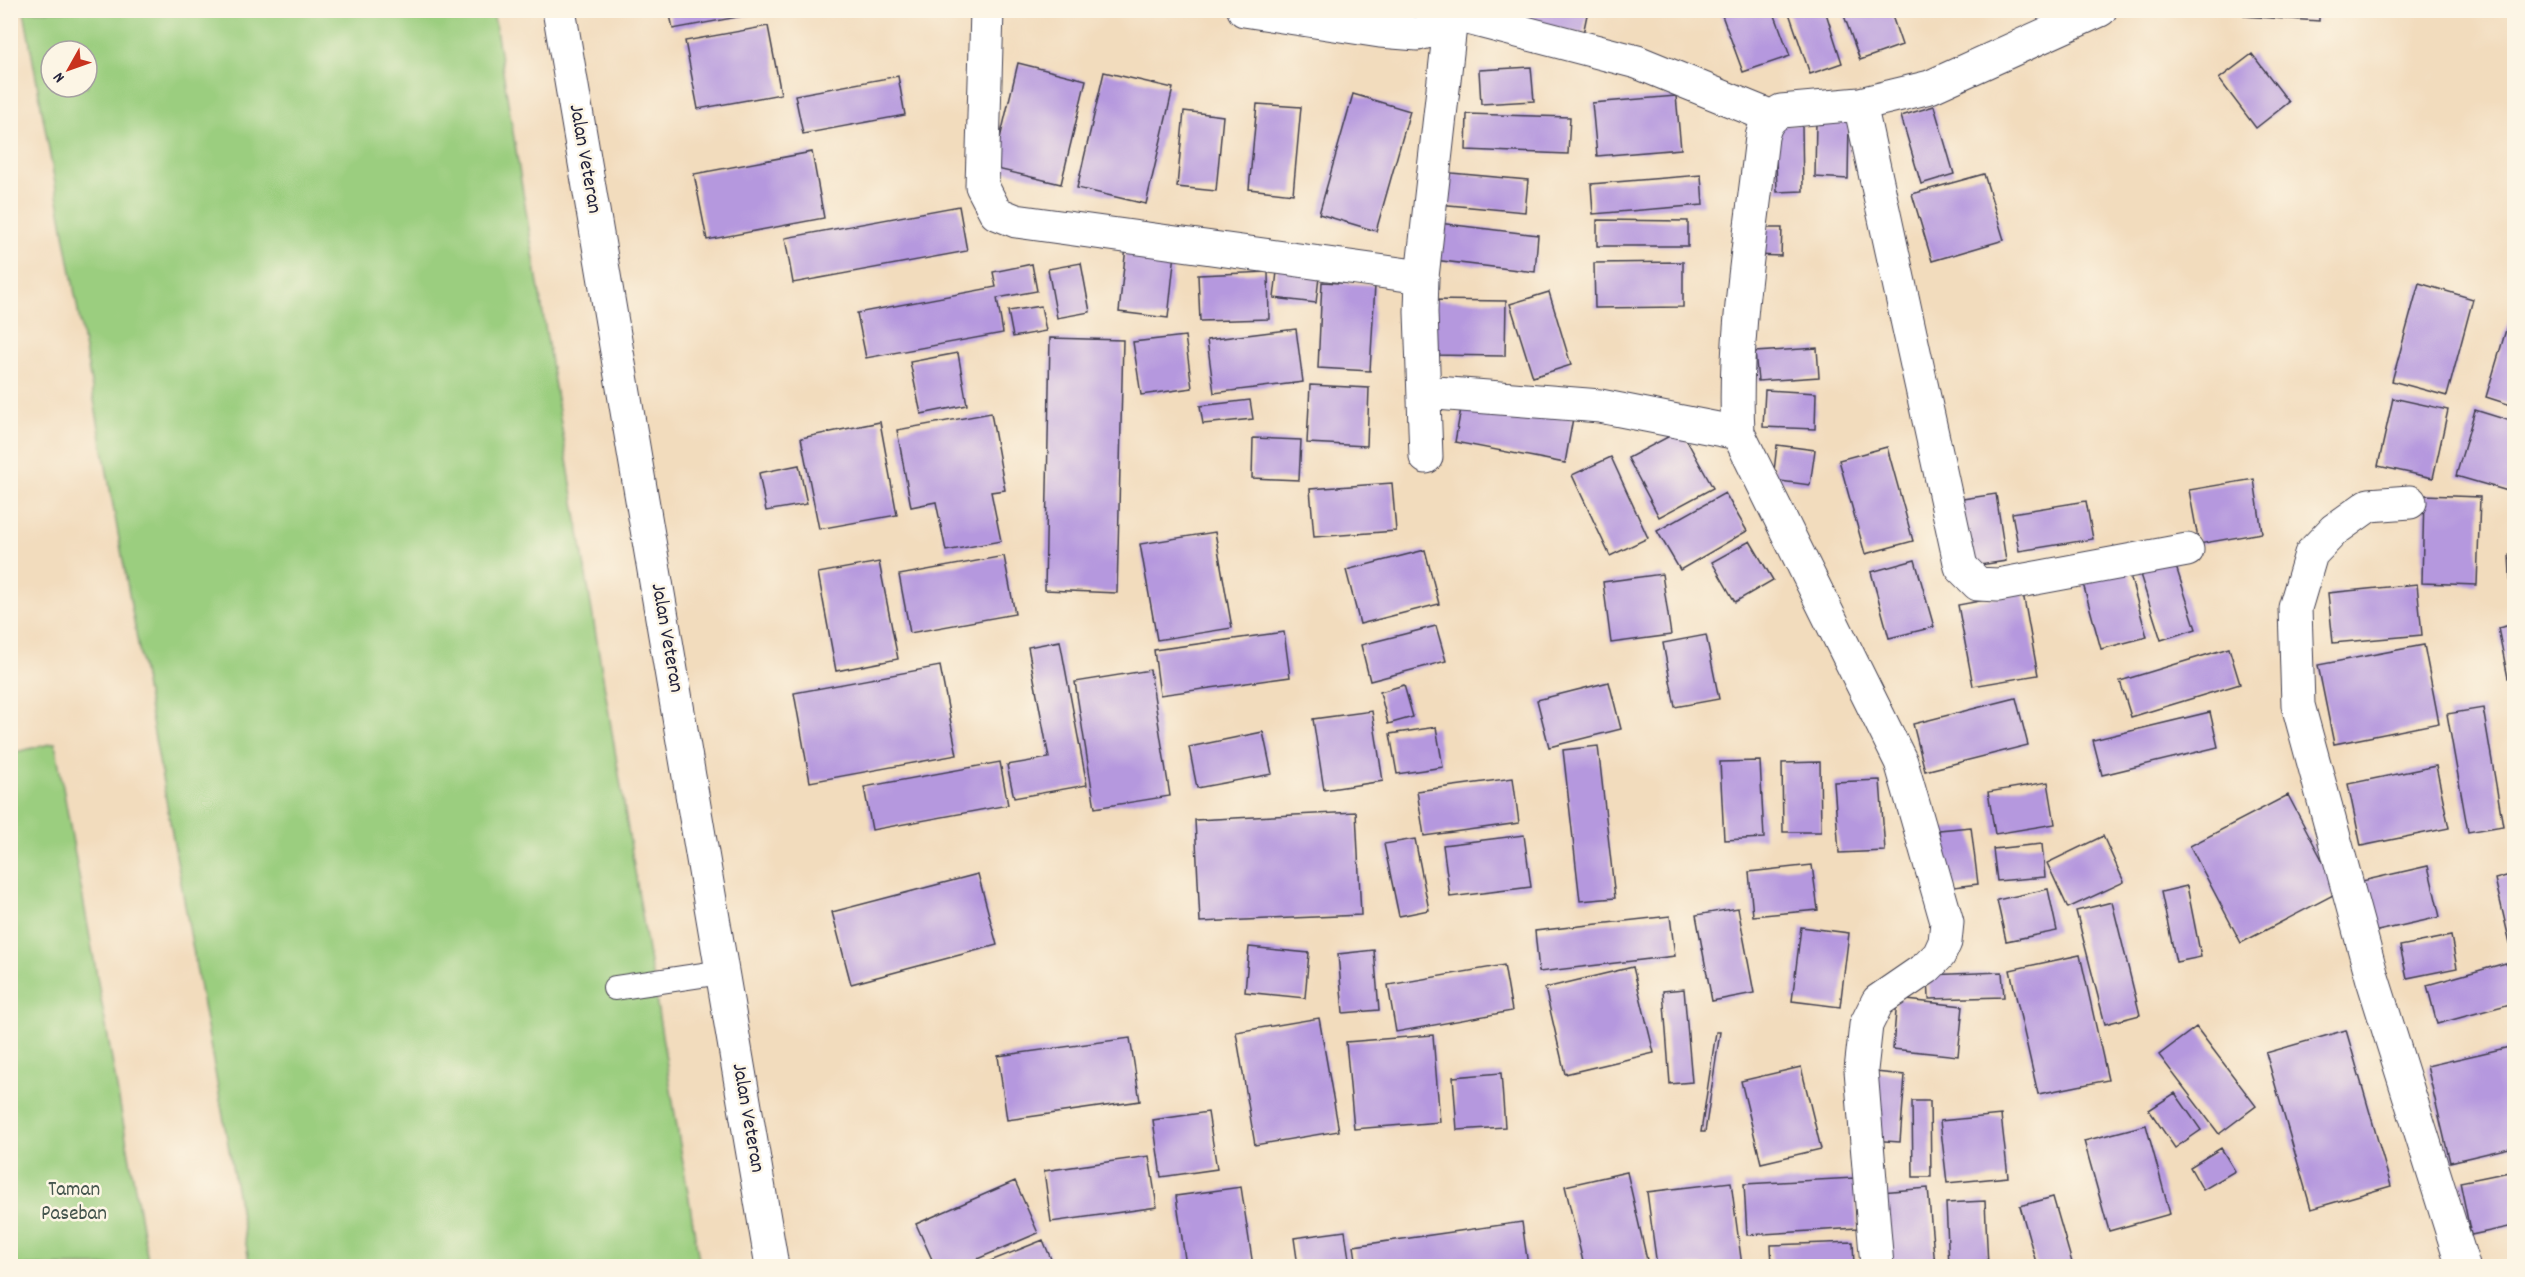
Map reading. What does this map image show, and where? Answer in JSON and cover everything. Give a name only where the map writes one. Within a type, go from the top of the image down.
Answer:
[{"type":"street","name":"Jalan Veteran","points":[[559,10],[772,1266]]},
{"type":"street","points":[[987,10],[982,186],[996,213],[1016,221],[1422,277]]},
{"type":"street","points":[[1244,10],[1380,31],[1418,34],[1461,18],[1637,62],[1772,117]]},
{"type":"street","points":[[1876,1266],[1861,1070],[1866,1025],[1878,1001],[1926,968],[1939,956],[1945,942],[1947,922],[1901,762],[1738,434],[1736,397],[1740,336],[1762,137],[1765,125],[1781,111],[1860,104],[1930,87],[2100,10]]},
{"type":"street","points":[[1426,457],[1422,277],[1461,18]]},
{"type":"street","points":[[1860,104],[1961,567],[1978,584],[1998,585],[2187,550]]},
{"type":"street","points":[[1424,392],[1600,406],[1738,434]]},
{"type":"street","points":[[2410,502],[2369,505],[2334,530],[2311,554],[2295,608],[2298,705],[2372,977],[2463,1266]]},
{"type":"lane","points":[[615,988],[722,972]]},
{"type":"green space","points":[[24,11],[493,11],[700,1266],[250,1266],[40,99],[99,99],[99,39],[39,39],[39,94]]},
{"type":"green space","name":"Taman Paseban","points":[[55,743],[149,1266],[11,1266],[11,753]]},
{"type":"building","points":[[669,10],[765,10],[765,12],[673,29]]},
{"type":"building","points":[[1526,10],[1588,10],[1583,34],[1524,21]]},
{"type":"building","points":[[1720,10],[1773,10],[1790,56],[1743,72]]},
{"type":"building","points":[[1788,10],[1825,10],[1842,63],[1810,74]]},
{"type":"building","points":[[1842,10],[1890,10],[1902,45],[1860,60]]},
{"type":"building","points":[[2245,10],[2319,10],[2319,21],[2244,16]]},
{"type":"building","points":[[768,26],[781,94],[698,109],[685,41]]},
{"type":"building","points":[[2252,54],[2289,102],[2256,128],[2219,79]]},
{"type":"building","points":[[1018,63],[1086,80],[1061,184],[993,168]]},
{"type":"building","points":[[1531,67],[1534,101],[1481,104],[1479,70]]},
{"type":"building","points":[[1104,72],[1173,88],[1146,204],[1077,188]]},
{"type":"building","points":[[898,76],[905,115],[803,134],[795,95]]},
{"type":"building","points":[[1353,94],[1410,111],[1376,231],[1319,214]]},
{"type":"building","points":[[1676,96],[1681,149],[1597,156],[1592,103]]},
{"type":"building","points":[[1257,104],[1301,107],[1293,194],[1249,189]]},
{"type":"building","points":[[1934,106],[1954,174],[1921,184],[1901,116]]},
{"type":"building","points":[[1184,111],[1223,116],[1216,191],[1177,187]]},
{"type":"building","points":[[1467,114],[1570,117],[1568,154],[1466,150]]},
{"type":"building","points":[[1816,120],[1849,121],[1848,179],[1815,177]]},
{"type":"building","points":[[1775,125],[1802,125],[1803,191],[1777,192]]},
{"type":"building","points":[[812,152],[824,218],[707,240],[694,174]]},
{"type":"building","points":[[1440,172],[1528,180],[1525,212],[1438,204]]},
{"type":"building","points":[[1984,174],[2004,240],[1932,261],[1912,194]]},
{"type":"building","points":[[1701,175],[1703,205],[1593,214],[1591,184]]},
{"type":"building","points":[[959,206],[967,251],[793,283],[785,238]]},
{"type":"building","points":[[1597,220],[1688,221],[1688,246],[1597,246]]},
{"type":"building","points":[[1438,223],[1538,235],[1535,272],[1434,260]]},
{"type":"building","points":[[1755,228],[1782,228],[1781,256],[1755,255]]},
{"type":"building","points":[[1126,247],[1175,253],[1168,318],[1119,312]]},
{"type":"building","points":[[1683,262],[1683,307],[1595,308],[1594,263]]},
{"type":"building","points":[[1081,263],[1090,312],[1057,318],[1048,269]]},
{"type":"building","points":[[1278,263],[1320,268],[1316,303],[1274,298]]},
{"type":"building","points":[[1032,264],[1037,291],[997,298],[1003,333],[866,358],[857,313],[996,287],[993,272]]},
{"type":"building","points":[[1268,272],[1269,319],[1200,321],[1198,275]]},
{"type":"building","points":[[1322,282],[1375,285],[1370,371],[1318,368]]},
{"type":"building","points":[[2419,283],[2473,299],[2447,396],[2392,381]]},
{"type":"building","points":[[1549,292],[1571,365],[1533,377],[1510,304]]},
{"type":"building","points":[[1430,300],[1506,301],[1505,356],[1429,355]]},
{"type":"building","points":[[1041,306],[1046,331],[1013,337],[1008,311]]},
{"type":"building","points":[[2511,313],[2514,314],[2514,406],[2486,397]]},
{"type":"building","points":[[1296,329],[1303,382],[1214,393],[1207,340]]},
{"type":"building","points":[[1185,336],[1192,388],[1141,395],[1133,342]]},
{"type":"building","points":[[1050,338],[1123,340],[1117,593],[1045,590]]},
{"type":"building","points":[[1817,348],[1819,377],[1758,381],[1755,352]]},
{"type":"building","points":[[958,353],[967,405],[921,414],[910,362]]},
{"type":"building","points":[[1310,385],[1369,388],[1367,446],[1307,443]]},
{"type":"building","points":[[1765,390],[1816,393],[1815,429],[1763,427]]},
{"type":"building","points":[[1463,397],[1573,418],[1565,463],[1455,442]]},
{"type":"building","points":[[2393,398],[2448,410],[2433,478],[2378,466]]},
{"type":"building","points":[[1250,400],[1253,419],[1203,424],[1200,406]]},
{"type":"building","points":[[2475,410],[2514,422],[2514,466],[2508,491],[2456,476]]},
{"type":"building","points":[[991,413],[1005,490],[991,492],[1001,541],[946,551],[936,502],[911,507],[897,430]]},
{"type":"building","points":[[880,422],[897,515],[819,529],[801,438]]},
{"type":"building","points":[[1681,430],[1713,488],[1659,517],[1628,458]]},
{"type":"building","points":[[1253,438],[1301,440],[1299,480],[1252,478]]},
{"type":"building","points":[[1777,445],[1815,450],[1810,485],[1773,480]]},
{"type":"building","points":[[1887,447],[1913,541],[1865,554],[1839,460]]},
{"type":"building","points":[[1611,457],[1648,538],[1610,556],[1572,475]]},
{"type":"building","points":[[799,465],[807,504],[766,511],[759,473]]},
{"type":"building","points":[[2254,479],[2262,533],[2199,544],[2189,490]]},
{"type":"building","points":[[1392,483],[1396,531],[1314,537],[1310,489]]},
{"type":"building","points":[[1725,493],[1747,531],[1680,570],[1657,531]]},
{"type":"building","points":[[1996,494],[2006,561],[1967,567],[1956,500]]},
{"type":"building","points":[[2424,495],[2480,497],[2477,585],[2422,583]]},
{"type":"building","points":[[2086,501],[2093,539],[2019,551],[2012,513]]},
{"type":"building","points":[[1215,532],[1232,628],[1157,640],[1140,544]]},
{"type":"building","points":[[1750,541],[1773,580],[1735,602],[1712,562]]},
{"type":"building","points":[[1425,550],[1439,604],[1360,624],[1346,570]]},
{"type":"building","points":[[2172,554],[2196,629],[2161,640],[2137,565]]},
{"type":"building","points":[[2509,555],[2514,555],[2514,613],[2512,613]]},
{"type":"building","points":[[1004,556],[1015,614],[910,633],[899,575]]},
{"type":"building","points":[[1915,560],[1934,627],[1889,638],[1871,572]]},
{"type":"building","points":[[879,562],[898,659],[836,671],[818,573]]},
{"type":"building","points":[[2128,568],[2147,637],[2101,649],[2082,580]]},
{"type":"building","points":[[1662,574],[1671,635],[1611,643],[1603,582]]},
{"type":"building","points":[[2417,584],[2422,635],[2333,643],[2328,593]]},
{"type":"building","points":[[2023,593],[2038,675],[1973,686],[1958,605]]},
{"type":"building","points":[[2514,624],[2514,676],[2508,678],[2498,628]]},
{"type":"building","points":[[1436,626],[1446,661],[1370,681],[1361,645]]},
{"type":"building","points":[[1284,632],[1290,677],[1160,695],[1154,650]]},
{"type":"building","points":[[1706,635],[1719,699],[1675,707],[1663,643]]},
{"type":"building","points":[[1060,641],[1087,785],[1014,798],[1007,765],[1049,758],[1028,647]]},
{"type":"building","points":[[2424,645],[2439,723],[2334,744],[2318,665]]},
{"type":"building","points":[[2229,648],[2240,684],[2131,717],[2120,681]]},
{"type":"building","points":[[940,666],[957,755],[810,782],[794,693]]},
{"type":"building","points":[[1150,670],[1170,796],[1095,808],[1075,682]]},
{"type":"building","points":[[1609,682],[1621,729],[1549,747],[1537,700]]},
{"type":"building","points":[[1404,685],[1413,717],[1388,724],[1380,692]]},
{"type":"building","points":[[2016,698],[2028,745],[1925,771],[1913,724]]},
{"type":"building","points":[[2483,708],[2503,826],[2468,832],[2447,714]]},
{"type":"building","points":[[1372,711],[1383,781],[1324,790],[1313,719]]},
{"type":"building","points":[[2210,712],[2218,747],[2102,775],[2093,740]]},
{"type":"building","points":[[1436,727],[1443,767],[1397,774],[1390,734]]},
{"type":"building","points":[[1263,732],[1272,774],[1197,788],[1189,747]]},
{"type":"building","points":[[1598,746],[1615,898],[1580,901],[1563,750]]},
{"type":"building","points":[[1760,761],[1764,838],[1724,840],[1720,762]]},
{"type":"building","points":[[1000,762],[1008,805],[872,830],[864,787]]},
{"type":"building","points":[[1820,762],[1821,832],[1783,832],[1782,763]]},
{"type":"building","points":[[2436,766],[2449,828],[2361,846],[2348,784]]},
{"type":"building","points":[[1513,778],[1519,823],[1424,836],[1417,791]]},
{"type":"building","points":[[1880,780],[1885,851],[1839,853],[1834,782]]},
{"type":"building","points":[[2048,782],[2055,824],[1995,834],[1988,792]]},
{"type":"building","points":[[2288,795],[2339,892],[2241,943],[2190,846]]},
{"type":"building","points":[[1356,812],[1361,915],[1200,922],[1195,820]]},
{"type":"building","points":[[1971,827],[1978,884],[1946,888],[1939,830]]},
{"type":"building","points":[[1524,835],[1531,887],[1450,897],[1443,845]]},
{"type":"building","points":[[2103,836],[2124,882],[2068,908],[2047,863]]},
{"type":"building","points":[[1415,839],[1429,910],[1399,916],[1384,844]]},
{"type":"building","points":[[2042,844],[2045,877],[1997,881],[1993,849]]},
{"type":"building","points":[[1812,865],[1818,910],[1753,916],[1749,872]]},
{"type":"building","points":[[2428,866],[2440,917],[2373,932],[2362,881]]},
{"type":"building","points":[[978,874],[997,945],[851,984],[832,912]]},
{"type":"building","points":[[2514,874],[2514,942],[2510,943],[2495,879]]},
{"type":"building","points":[[2187,886],[2201,957],[2176,962],[2161,892]]},
{"type":"building","points":[[2048,889],[2057,931],[2006,941],[1997,900]]},
{"type":"building","points":[[2112,902],[2140,1015],[2105,1024],[2076,911]]},
{"type":"building","points":[[1738,908],[1754,993],[1712,1001],[1696,915]]},
{"type":"building","points":[[1670,916],[1675,956],[1539,972],[1535,931]]},
{"type":"building","points":[[1801,927],[1849,933],[1840,1007],[1792,1001]]},
{"type":"building","points":[[2451,936],[2457,968],[2407,978],[2400,946]]},
{"type":"building","points":[[1249,947],[1309,953],[1305,998],[1245,992]]},
{"type":"building","points":[[1374,950],[1379,1010],[1343,1013],[1338,954]]},
{"type":"building","points":[[2080,955],[2108,1080],[2038,1094],[2010,970]]},
{"type":"building","points":[[2506,963],[2514,1003],[2437,1024],[2427,985]]},
{"type":"building","points":[[1504,965],[1512,1011],[1396,1032],[1388,985]]},
{"type":"building","points":[[1633,967],[1654,1053],[1565,1074],[1545,988]]},
{"type":"building","points":[[2002,972],[2004,997],[1929,999],[1928,975]]},
{"type":"building","points":[[1684,989],[1692,1082],[1670,1084],[1663,991]]},
{"type":"building","points":[[1897,999],[1963,1006],[1958,1056],[1893,1049]]},
{"type":"building","points":[[1319,1018],[1339,1131],[1255,1145],[1236,1032]]},
{"type":"building","points":[[2196,1027],[2256,1106],[2219,1134],[2159,1055]]},
{"type":"building","points":[[2346,1030],[2391,1186],[2311,1209],[2266,1053]]},
{"type":"building","points":[[1716,1032],[1720,1032],[1705,1132],[1701,1132]]},
{"type":"building","points":[[1433,1035],[1440,1122],[1354,1129],[1346,1042]]},
{"type":"building","points":[[1130,1038],[1140,1101],[1007,1120],[998,1056]]},
{"type":"building","points":[[2514,1046],[2514,1147],[2450,1162],[2427,1066]]},
{"type":"building","points":[[1801,1067],[1821,1149],[1761,1163],[1741,1081]]},
{"type":"building","points":[[1875,1072],[1905,1075],[1900,1142],[1870,1140]]},
{"type":"building","points":[[1501,1073],[1505,1127],[1457,1130],[1453,1077]]},
{"type":"building","points":[[2175,1093],[2201,1130],[2175,1148],[2149,1110]]},
{"type":"building","points":[[1912,1101],[1930,1101],[1931,1177],[1913,1177]]},
{"type":"building","points":[[1208,1112],[1217,1169],[1161,1177],[1153,1120]]},
{"type":"building","points":[[2001,1115],[2008,1177],[1947,1183],[1940,1121]]},
{"type":"building","points":[[2146,1125],[2170,1214],[2109,1231],[2084,1141]]},
{"type":"building","points":[[2221,1148],[2235,1171],[2203,1190],[2190,1167]]},
{"type":"building","points":[[1149,1156],[1157,1207],[1051,1222],[1044,1171]]},
{"type":"building","points":[[2514,1171],[2514,1226],[2471,1235],[2460,1182]]},
{"type":"building","points":[[1627,1172],[1647,1260],[1620,1266],[1584,1266],[1565,1186]]},
{"type":"building","points":[[1854,1178],[1857,1228],[1747,1235],[1744,1184]]},
{"type":"building","points":[[1015,1181],[1038,1233],[961,1266],[935,1266],[916,1224]]},
{"type":"building","points":[[1731,1182],[1742,1266],[1657,1266],[1647,1192]]},
{"type":"building","points":[[1241,1187],[1253,1266],[1186,1266],[1176,1196]]},
{"type":"building","points":[[1928,1188],[1935,1266],[1887,1266],[1881,1192]]},
{"type":"building","points":[[2053,1197],[2073,1266],[2037,1266],[2020,1206]]},
{"type":"building","points":[[1985,1201],[1988,1266],[1949,1266],[1946,1203]]},
{"type":"building","points":[[1522,1222],[1528,1266],[1357,1266],[1354,1246]]},
{"type":"building","points":[[1345,1231],[1350,1266],[1298,1266],[1294,1238]]},
{"type":"building","points":[[1043,1240],[1054,1266],[978,1266]]},
{"type":"building","points":[[1853,1242],[1854,1266],[1772,1266],[1771,1245]]}]
